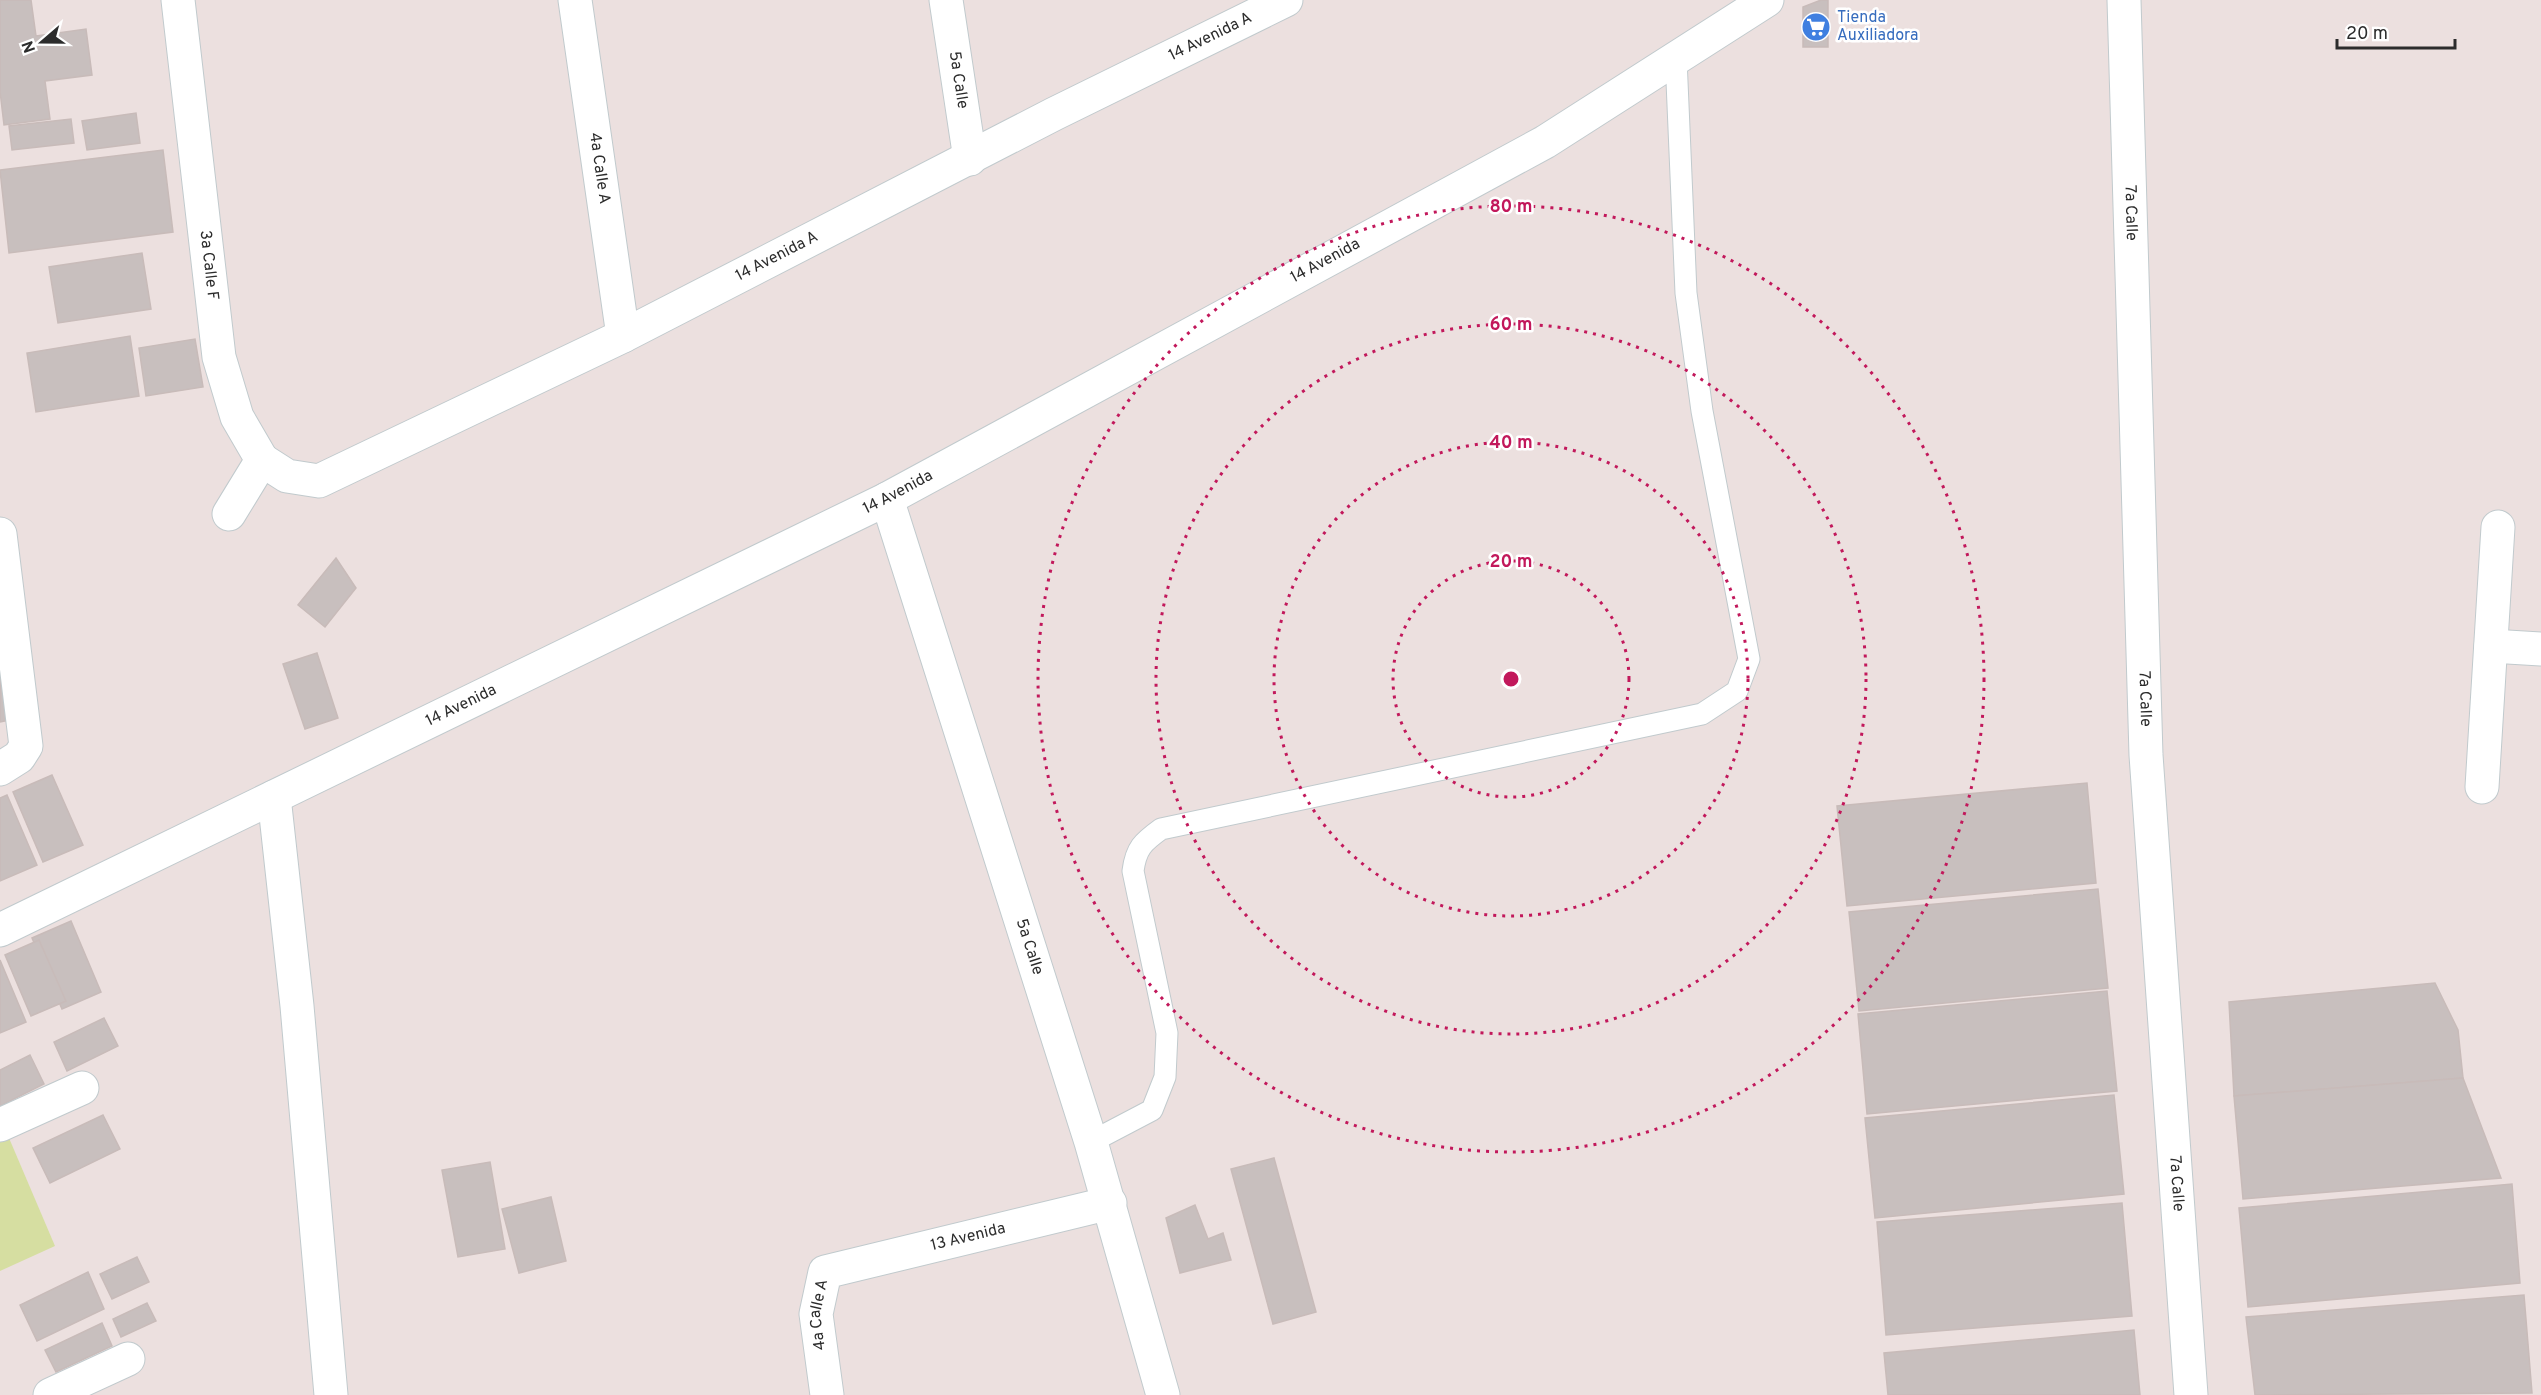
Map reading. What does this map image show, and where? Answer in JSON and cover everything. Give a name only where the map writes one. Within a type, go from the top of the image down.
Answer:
[{"type":"street","name":"3a Calle F","points":[[178,0],[219,357],[237,417],[262,460]]},
{"type":"street","name":"4a Calle A","points":[[575,0],[622,336]]},
{"type":"street","name":"5a Calle","points":[[946,0],[970,159]]},
{"type":"street","name":"14 Avenida A","points":[[262,460],[287,476],[319,481],[622,336],[1054,114],[1286,0]]},
{"type":"street","name":"14 Avenida","points":[[0,930],[888,499],[1545,142],[1767,0]]},
{"type":"street","name":"7a Calle","points":[[2124,0],[2146,755],[2191,1395]]},
{"type":"street","points":[[229,514],[262,460]]},
{"type":"street","name":"5a Calle","points":[[888,499],[1110,1203],[1163,1395]]},
{"type":"street","points":[[2482,787],[2498,527]]},
{"type":"street","points":[[0,534],[26,746],[19,757],[0,769]]},
{"type":"street","points":[[2491,646],[2541,649]]},
{"type":"street","points":[[274,796],[297,1006],[332,1395]]},
{"type":"street","points":[[0,1125],[82,1088]]},
{"type":"street","name":"13 Avenida","points":[[825,1272],[1110,1203]]},
{"type":"street","name":"4a Calle A","points":[[825,1272],[816,1314],[827,1395]]},
{"type":"street","points":[[50,1395],[128,1359]]},
{"type":"lane","points":[[1091,1142],[1152,1110],[1165,1077],[1167,1033],[1133,871],[1135,855],[1145,840],[1161,829],[1702,714],[1737,691],[1749,659],[1702,411],[1686,293],[1676,58]]},
{"type":"green space","points":[[9,1138],[55,1246],[0,1271],[0,1142]]},
{"type":"building","points":[[0,0],[31,0],[36,36],[86,29],[92,75],[45,81],[50,119],[4,125],[0,91]]},
{"type":"building","name":"Tienda Auxiliadora","points":[[1821,0],[1828,0],[1828,47],[1803,47],[1803,7]]},
{"type":"building","points":[[136,113],[140,143],[87,150],[82,121]]},
{"type":"building","points":[[71,119],[74,143],[12,150],[9,126]]},
{"type":"building","points":[[163,150],[173,232],[9,253],[0,170]]},
{"type":"building","points":[[142,253],[151,309],[58,323],[49,267]]},
{"type":"building","points":[[130,336],[139,396],[36,412],[27,353]]},
{"type":"building","points":[[195,339],[203,387],[146,396],[139,348]]},
{"type":"building","points":[[336,558],[356,588],[325,627],[298,605]]},
{"type":"building","points":[[317,653],[338,718],[305,729],[283,664]]},
{"type":"building","points":[[0,678],[4,678],[10,720],[0,722]]},
{"type":"building","points":[[52,775],[83,845],[43,862],[13,792]]},
{"type":"building","points":[[2087,783],[2096,883],[1847,906],[1837,806]]},
{"type":"building","points":[[7,795],[37,865],[0,881],[0,798]]},
{"type":"building","points":[[2098,889],[2108,988],[1859,1011],[1849,912]]},
{"type":"building","points":[[71,921],[101,992],[62,1009],[32,938]]},
{"type":"building","points":[[39,940],[66,1001],[31,1016],[5,955]]},
{"type":"building","points":[[0,960],[26,1022],[0,1033]]},
{"type":"building","points":[[2435,983],[2458,1030],[2463,1078],[2234,1096],[2229,1002]]},
{"type":"building","points":[[2107,991],[2117,1091],[1867,1114],[1858,1014]]},
{"type":"building","points":[[104,1018],[118,1046],[67,1071],[54,1042]]},
{"type":"building","points":[[30,1055],[44,1084],[0,1106],[0,1070]]},
{"type":"building","points":[[2463,1078],[2501,1178],[2243,1199],[2234,1096]]},
{"type":"building","points":[[2114,1095],[2124,1194],[1875,1218],[1865,1118]]},
{"type":"building","points":[[103,1115],[120,1149],[50,1183],[33,1148]]},
{"type":"building","points":[[1274,1158],[1316,1312],[1273,1324],[1231,1169]]},
{"type":"building","points":[[490,1162],[505,1249],[458,1257],[442,1170]]},
{"type":"building","points":[[2512,1184],[2520,1283],[2248,1307],[2239,1208]]},
{"type":"building","points":[[551,1197],[566,1261],[519,1273],[502,1209]]},
{"type":"building","points":[[2122,1203],[2132,1316],[1886,1335],[1877,1222]]},
{"type":"building","points":[[1195,1205],[1208,1239],[1223,1233],[1231,1260],[1180,1273],[1166,1218]]},
{"type":"building","points":[[137,1257],[149,1282],[112,1299],[100,1274]]},
{"type":"building","points":[[88,1272],[104,1309],[37,1341],[20,1305]]},
{"type":"building","points":[[2524,1295],[2532,1393],[2255,1395],[2246,1317]]},
{"type":"building","points":[[147,1303],[156,1321],[121,1337],[113,1319]]},
{"type":"building","points":[[102,1323],[112,1346],[56,1372],[45,1350]]},
{"type":"building","points":[[2134,1330],[2140,1395],[1888,1395],[1884,1353]]},
{"type":"place","name":"Tienda Auxiliadora","points":[[1816,27]]}]
